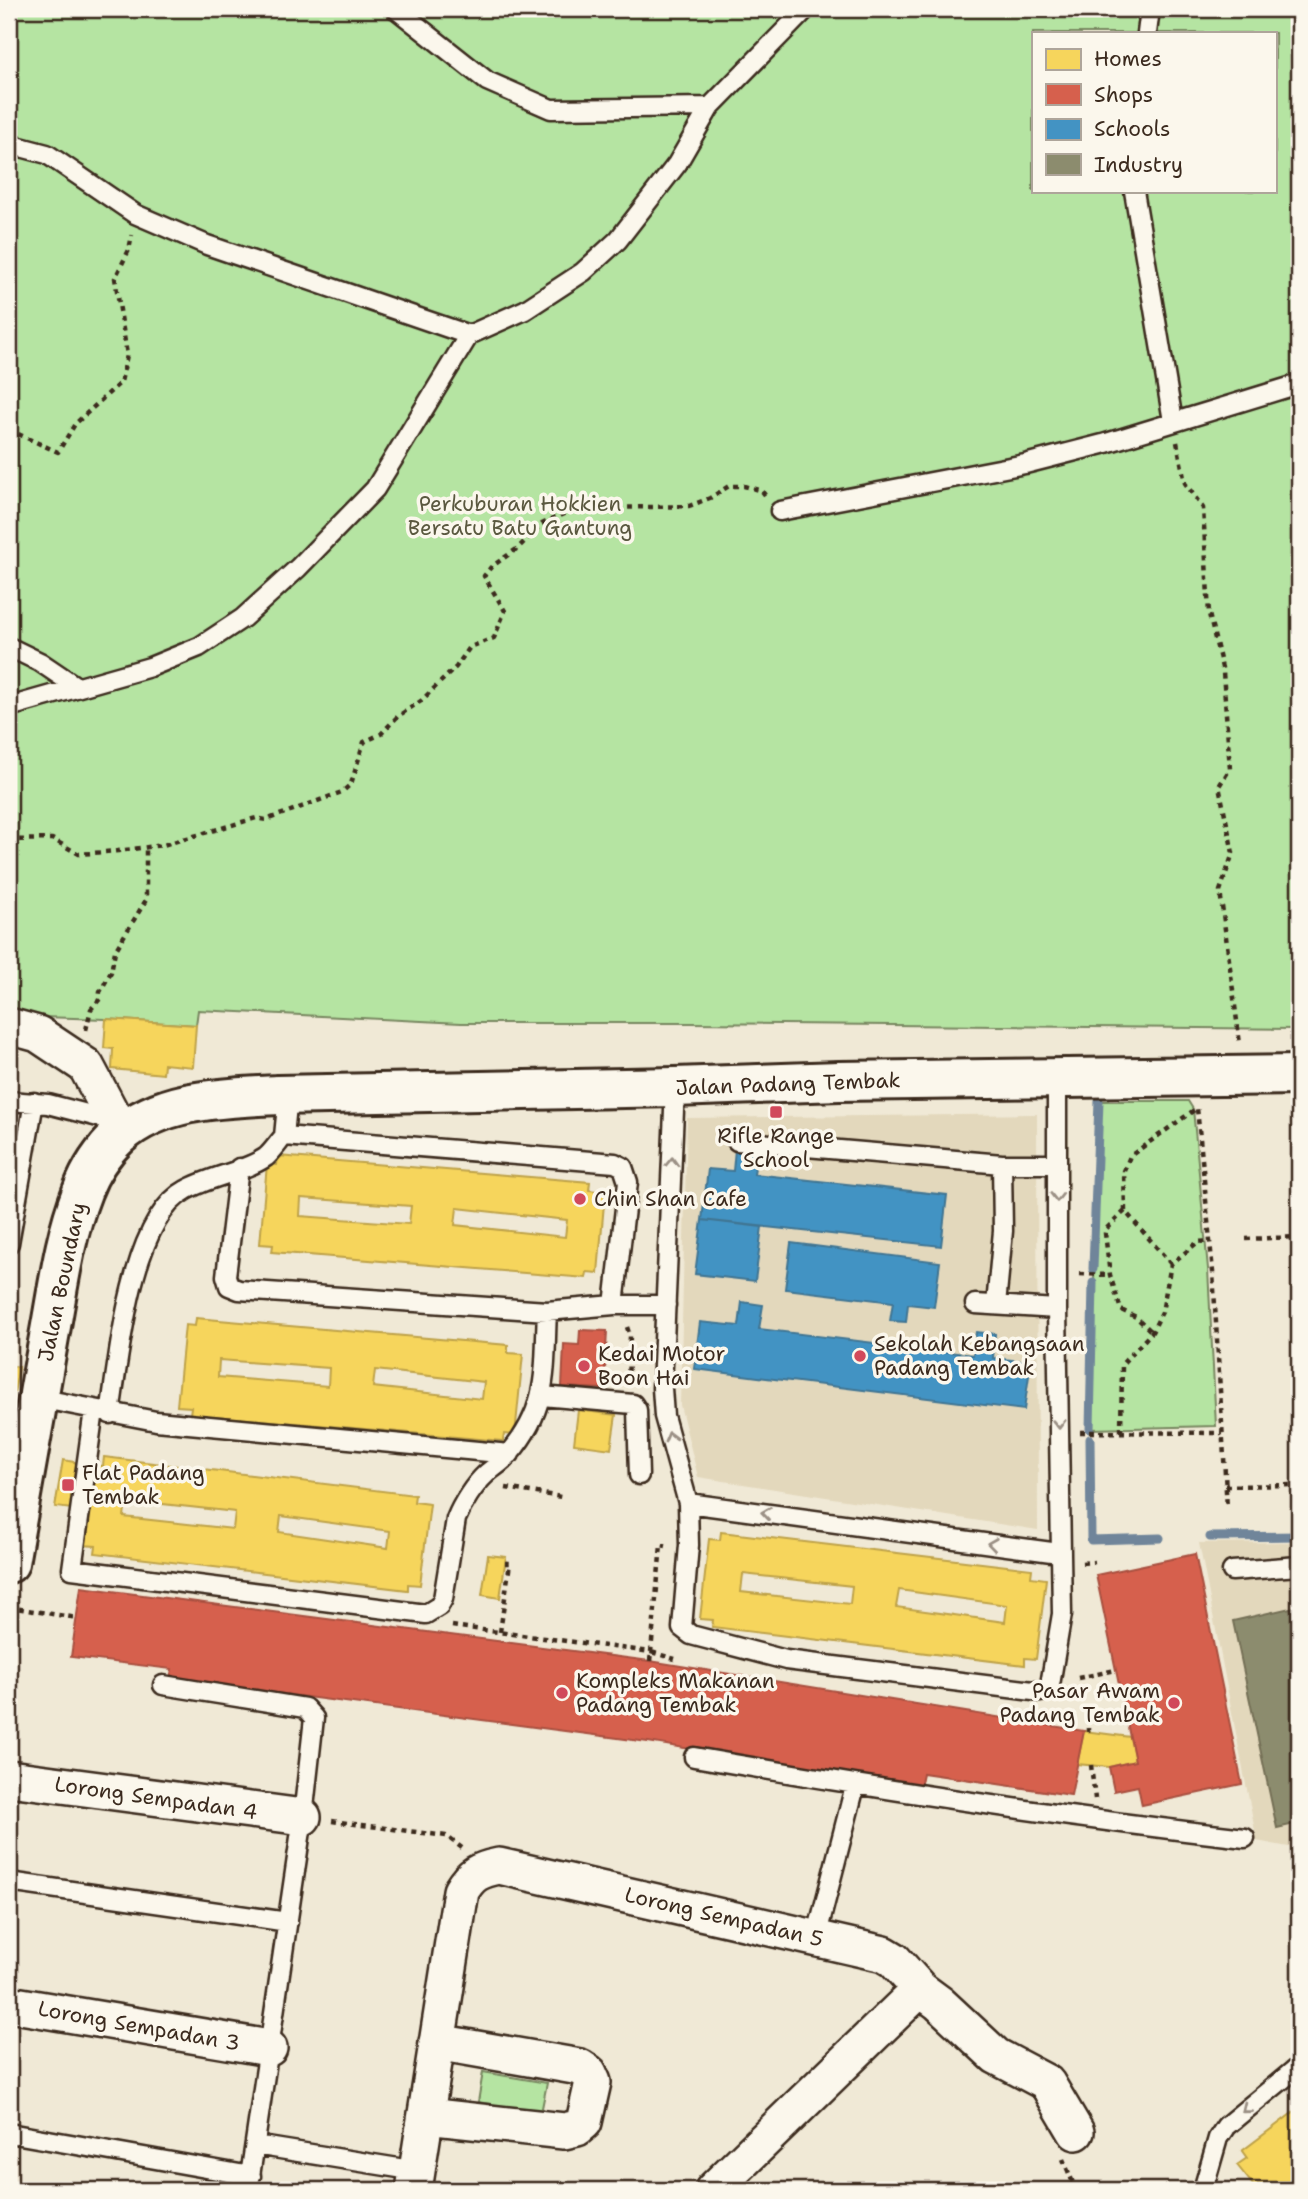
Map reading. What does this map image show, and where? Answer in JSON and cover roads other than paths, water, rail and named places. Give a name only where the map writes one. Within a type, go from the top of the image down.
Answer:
[{"type":"street","points":[[9,1026],[38,1034],[90,1072],[118,1128]]},
{"type":"street","name":"Jalan Padang Tembak","points":[[283,1095],[839,1081],[1299,1075]]},
{"type":"street","name":"Jalan Boundary","points":[[9,1563],[65,1248],[81,1193],[92,1169],[118,1128],[191,1102],[215,1098],[283,1095]]},
{"type":"street","name":"Lorong Sempadan 4","points":[[9,1778],[303,1817]]},
{"type":"street","name":"Lorong Sempadan 5","points":[[437,2042],[461,1891],[477,1870],[499,1866],[884,1954],[894,1960],[920,1989],[996,2056],[1048,2083],[1076,2132]]},
{"type":"street","points":[[713,2190],[920,1989]]},
{"type":"street","name":"Lorong Sempadan 3","points":[[9,2004],[269,2048]]},
{"type":"street","points":[[416,2181],[437,2042],[580,2067],[589,2073],[593,2082],[584,2122],[577,2128],[564,2131],[426,2116]]},
{"type":"lane","points":[[396,9],[487,81],[551,109],[710,107]]},
{"type":"lane","points":[[9,707],[150,667],[200,647],[243,618],[298,568],[375,489],[469,335],[525,310],[583,272],[618,240],[677,164],[710,107],[806,9]]},
{"type":"lane","points":[[1147,32],[1150,9]]},
{"type":"lane","points":[[9,144],[47,154],[135,214],[207,245],[469,335]]},
{"type":"lane","points":[[1135,192],[1173,421]]},
{"type":"lane","points":[[780,511],[1025,464],[1103,444],[1299,384]]},
{"type":"lane","points":[[9,647],[40,662],[77,688]]},
{"type":"lane","points":[[675,1087],[662,1402],[688,1503],[689,1545],[681,1628],[691,1635],[786,1660],[1041,1692],[1050,1685],[1062,1614],[1059,1553],[1057,1080]]},
{"type":"lane","points":[[283,1095],[284,1136],[266,1157],[183,1191],[164,1208],[151,1228],[134,1281],[102,1412],[72,1569],[419,1614],[433,1611],[443,1599],[456,1519],[460,1510],[482,1478],[510,1454],[533,1422],[542,1396],[547,1311]]},
{"type":"lane","points":[[9,1101],[34,1102],[118,1128]]},
{"type":"lane","points":[[9,1242],[16,1165],[34,1102]]},
{"type":"lane","points":[[284,1136],[615,1163],[623,1167],[628,1182],[614,1305]]},
{"type":"lane","points":[[737,1141],[1002,1164],[1057,1164]]},
{"type":"lane","points":[[996,1305],[1003,1231],[1002,1164]]},
{"type":"lane","points":[[239,1168],[226,1276],[229,1286],[233,1288],[547,1311],[614,1305],[666,1305]]},
{"type":"lane","points":[[975,1304],[1057,1309]]},
{"type":"lane","points":[[542,1396],[633,1404],[637,1410],[639,1475]]},
{"type":"lane","points":[[38,1398],[102,1412],[169,1422],[510,1454]]},
{"type":"lane","points":[[688,1503],[1059,1553]]},
{"type":"lane","points":[[1232,1571],[1299,1566]]},
{"type":"lane","points":[[9,2133],[250,2183],[303,1817],[314,1718],[305,1708],[163,1685]]},
{"type":"lane","points":[[694,1757],[855,1786],[1093,1821],[1245,1838]]},
{"type":"lane","points":[[816,1938],[855,1786]]},
{"type":"lane","points":[[9,1882],[288,1922]]},
{"type":"lane","points":[[1203,2190],[1218,2138],[1226,2126],[1299,2066]]},
{"type":"lane","points":[[256,2145],[416,2181]]},
{"type":"waterway","points":[[1093,1269],[1099,1101]]},
{"type":"waterway","points":[[1090,1429],[1093,1283]]},
{"type":"waterway","points":[[1090,1439],[1091,1540],[1160,1538]]},
{"type":"waterway","points":[[1210,1537],[1299,1536]]},
{"type":"place","name":"Rifle Range School","points":[[776,1112]]},
{"type":"place","name":"Chin Shan Cafe","points":[[580,1199]]},
{"type":"place","name":"Sekolah Kebangsaan Padang Tembak","points":[[860,1356]]},
{"type":"place","name":"Kedai Motor Boon Hai","points":[[584,1366]]},
{"type":"place","name":"Flat Padang Tembak","points":[[68,1485]]},
{"type":"place","name":"Kompleks Makanan Padang Tembak","points":[[562,1693]]},
{"type":"place","name":"Pasar Awam Padang Tembak","points":[[1174,1703]]},
{"type":"park label","name":"Perkuburan Hokkien Bersatu Batu Gantung","points":[[520,516]]}]
